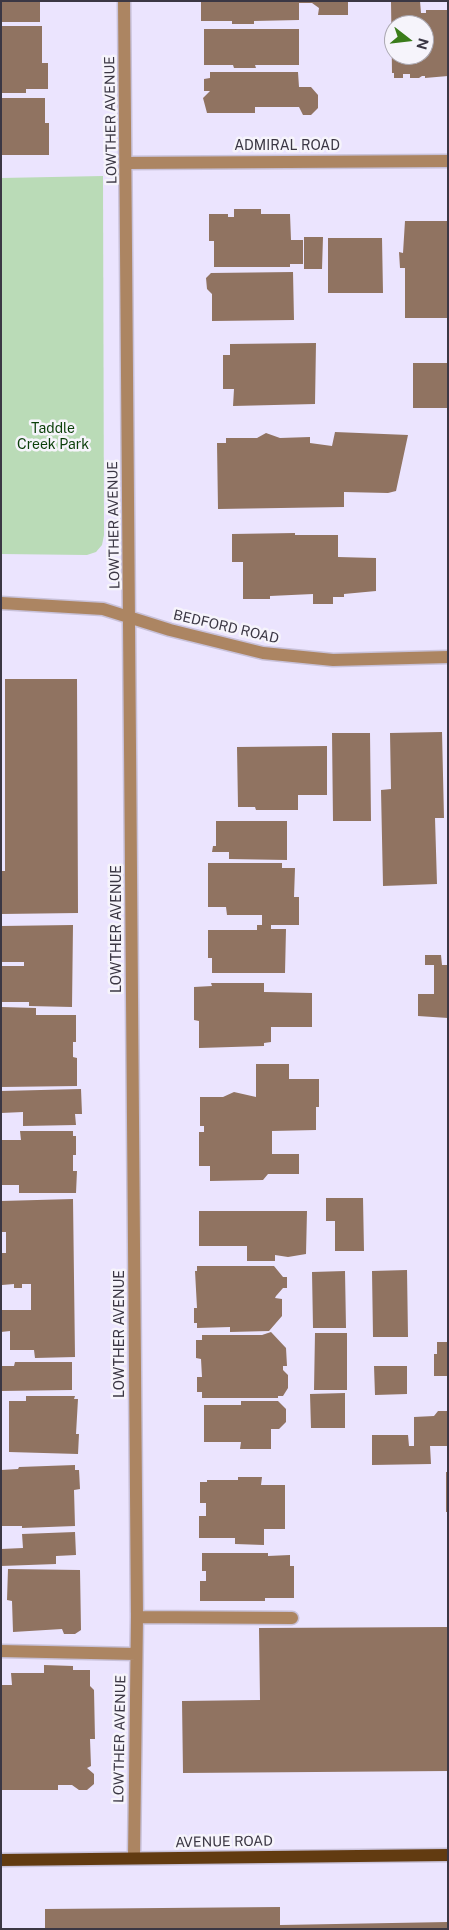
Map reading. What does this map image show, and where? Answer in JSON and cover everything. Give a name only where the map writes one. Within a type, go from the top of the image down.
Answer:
[{"type":"main road","name":"AVENUE ROAD","points":[[1,1860],[448,1855]]},
{"type":"street","name":"LOWTHER AVENUE","points":[[124,1],[137,1617],[134,1858]]},
{"type":"street","name":"ADMIRAL ROAD","points":[[126,163],[448,160]]},
{"type":"street","name":"BEDFORD ROAD","points":[[1,603],[104,609],[170,630],[263,653],[333,660],[448,657]]},
{"type":"street","points":[[137,1617],[292,1618]]},
{"type":"street","points":[[1,1651],[136,1654]]},
{"type":"green space","name":"Taddle Creek Park","points":[[103,176],[104,535],[102,545],[96,552],[87,555],[1,554],[1,178]]},
{"type":"building","points":[[1,1],[40,1],[40,22],[1,22]]},
{"type":"building","points":[[201,1],[348,1],[348,15],[318,15],[319,8],[312,3],[299,3],[299,20],[254,21],[254,24],[232,24],[232,21],[201,21]]},
{"type":"building","points":[[391,1],[420,1],[421,13],[426,13],[426,10],[448,10],[448,76],[410,78],[410,74],[403,74],[403,78],[394,78],[394,73],[392,73],[392,65],[434,65],[434,15],[391,15]]},
{"type":"building","points":[[1,26],[42,26],[42,63],[48,63],[48,89],[26,89],[26,93],[1,93]]},
{"type":"building","points":[[204,29],[299,29],[299,65],[255,65],[256,68],[234,68],[233,65],[204,65]]},
{"type":"building","points":[[210,72],[298,72],[299,87],[311,87],[318,95],[318,108],[311,115],[303,115],[299,107],[255,107],[255,113],[207,113],[203,98],[210,91],[204,91],[204,79],[210,78]]},
{"type":"building","points":[[1,98],[45,98],[45,123],[49,123],[49,155],[1,155]]},
{"type":"building","points":[[234,209],[261,209],[261,214],[290,214],[291,240],[303,240],[303,264],[290,264],[290,267],[214,267],[214,241],[209,241],[209,214],[228,214],[228,217],[234,217]]},
{"type":"building","points":[[405,221],[448,221],[448,318],[405,318],[405,268],[400,268],[399,252],[403,253]]},
{"type":"building","points":[[304,237],[323,237],[322,269],[304,269]]},
{"type":"building","points":[[328,238],[382,238],[383,293],[328,293]]},
{"type":"building","points":[[293,272],[294,320],[212,321],[212,294],[207,289],[206,278],[211,273]]},
{"type":"building","points":[[316,343],[315,404],[233,406],[234,389],[223,389],[223,355],[230,355],[230,344]]},
{"type":"building","points":[[413,363],[448,363],[448,408],[413,408]]},
{"type":"building","points":[[335,432],[408,435],[396,491],[388,493],[344,492],[344,507],[218,509],[217,443],[226,443],[226,438],[257,438],[266,433],[280,438],[310,437],[310,443],[332,446]]},
{"type":"building","points":[[295,533],[295,535],[338,535],[338,557],[376,558],[376,591],[344,594],[344,597],[333,597],[333,604],[313,604],[313,594],[270,596],[270,599],[243,599],[243,562],[232,562],[232,534]]},
{"type":"building","points":[[5,679],[77,679],[78,913],[1,914],[1,871],[5,871]]},
{"type":"building","points":[[442,732],[444,818],[435,818],[437,884],[383,886],[381,790],[391,789],[390,733]]},
{"type":"building","points":[[332,733],[370,733],[371,821],[333,821]]},
{"type":"building","points":[[327,746],[327,795],[298,795],[298,810],[256,810],[255,807],[238,807],[237,747]]},
{"type":"building","points":[[216,821],[287,821],[287,860],[229,859],[229,852],[212,852],[213,846],[216,846]]},
{"type":"building","points":[[208,863],[282,863],[282,868],[295,868],[294,897],[299,897],[299,925],[271,925],[271,929],[286,929],[285,973],[212,973],[212,958],[208,958],[208,930],[257,930],[257,925],[262,925],[262,915],[227,915],[226,907],[208,907]]},
{"type":"building","points":[[73,925],[72,1007],[29,1006],[29,1002],[1,1002],[1,966],[24,966],[24,962],[1,962],[1,926]]},
{"type":"building","points":[[425,955],[441,955],[442,965],[448,965],[448,1018],[418,1016],[418,994],[434,994],[434,965],[425,965]]},
{"type":"building","points":[[211,983],[264,983],[264,992],[312,993],[312,1027],[271,1027],[271,1042],[264,1043],[264,1046],[199,1048],[199,1021],[194,1020],[194,987],[212,986]]},
{"type":"building","points":[[1,1007],[36,1008],[36,1015],[76,1015],[76,1042],[73,1042],[73,1057],[77,1058],[77,1086],[1,1087]]},
{"type":"building","points":[[256,1064],[289,1064],[289,1079],[319,1079],[319,1107],[316,1107],[316,1130],[272,1131],[272,1154],[299,1154],[299,1174],[268,1174],[263,1180],[210,1181],[210,1166],[199,1166],[199,1132],[204,1132],[204,1126],[200,1126],[200,1097],[223,1097],[234,1092],[256,1097]]},
{"type":"building","points":[[81,1089],[82,1114],[75,1114],[76,1125],[23,1126],[23,1112],[1,1113],[1,1091]]},
{"type":"building","points":[[20,1131],[73,1131],[73,1136],[76,1136],[76,1155],[73,1155],[73,1171],[77,1171],[76,1193],[19,1193],[19,1185],[1,1185],[1,1140],[21,1140]]},
{"type":"building","points":[[326,1198],[363,1198],[364,1251],[335,1251],[335,1221],[326,1221]]},
{"type":"building","points":[[73,1199],[75,1357],[35,1358],[34,1350],[10,1350],[10,1331],[1,1332],[1,1310],[31,1310],[31,1284],[22,1284],[22,1288],[14,1288],[14,1284],[2,1285],[1,1253],[6,1253],[6,1232],[1,1232],[1,1201]]},
{"type":"building","points":[[199,1211],[307,1211],[306,1254],[288,1257],[275,1255],[275,1261],[247,1261],[247,1246],[199,1246]]},
{"type":"building","points":[[197,1266],[274,1266],[283,1277],[287,1277],[287,1288],[283,1288],[275,1298],[282,1299],[282,1316],[269,1331],[230,1332],[230,1327],[197,1328],[197,1323],[194,1323],[194,1308],[197,1308],[195,1271],[197,1271]]},
{"type":"building","points":[[407,1270],[408,1337],[373,1337],[372,1271]]},
{"type":"building","points":[[345,1271],[346,1328],[313,1328],[312,1272]]},
{"type":"building","points":[[271,1332],[286,1348],[287,1366],[283,1366],[283,1370],[288,1375],[288,1388],[283,1396],[278,1396],[278,1398],[202,1398],[202,1392],[197,1392],[197,1377],[202,1377],[201,1359],[196,1358],[196,1340],[202,1340],[202,1335],[262,1335]]},
{"type":"building","points":[[315,1333],[347,1333],[347,1390],[314,1390]]},
{"type":"building","points":[[437,1342],[448,1342],[448,1376],[434,1376],[434,1354],[437,1354]]},
{"type":"building","points":[[15,1362],[72,1362],[72,1390],[1,1391],[1,1366],[14,1366]]},
{"type":"building","points":[[374,1366],[407,1366],[407,1394],[375,1395]]},
{"type":"building","points":[[345,1393],[345,1428],[311,1428],[310,1394]]},
{"type":"building","points":[[26,1396],[75,1396],[74,1399],[78,1399],[76,1434],[79,1434],[78,1454],[9,1452],[9,1401],[26,1401]]},
{"type":"building","points":[[241,1401],[278,1401],[286,1409],[286,1422],[279,1429],[271,1429],[271,1449],[240,1449],[241,1442],[204,1442],[204,1405],[241,1405]]},
{"type":"building","points":[[438,1411],[448,1411],[448,1446],[430,1446],[431,1464],[372,1465],[372,1435],[408,1435],[409,1446],[414,1446],[414,1417],[434,1416]]},
{"type":"building","points":[[75,1465],[75,1470],[79,1470],[80,1489],[74,1490],[75,1526],[22,1528],[22,1526],[1,1526],[1,1470],[18,1469],[19,1467]]},
{"type":"building","points":[[446,1472],[448,1472],[448,1512],[446,1512]]},
{"type":"building","points":[[238,1477],[262,1477],[261,1485],[285,1485],[285,1529],[264,1529],[264,1545],[235,1544],[235,1538],[199,1538],[199,1516],[206,1516],[206,1503],[200,1503],[200,1482],[207,1482],[207,1480],[238,1480]]},
{"type":"building","points":[[75,1532],[76,1555],[56,1556],[56,1564],[1,1566],[1,1549],[23,1548],[22,1534]]},
{"type":"building","points":[[202,1553],[290,1555],[290,1566],[294,1566],[294,1598],[265,1598],[265,1601],[200,1601],[200,1581],[206,1581],[206,1571],[202,1571]]},
{"type":"building","points":[[8,1569],[80,1570],[81,1630],[75,1634],[64,1634],[62,1629],[13,1632],[12,1601],[7,1600]]},
{"type":"building","points":[[448,1627],[448,1771],[183,1773],[182,1701],[260,1700],[259,1628]]},
{"type":"building","points":[[44,1665],[73,1666],[73,1670],[90,1670],[90,1686],[94,1690],[95,1739],[90,1739],[91,1766],[87,1768],[94,1774],[94,1784],[87,1790],[79,1790],[72,1785],[58,1785],[58,1790],[1,1790],[1,1685],[12,1685],[11,1673],[44,1673]]},
{"type":"building","points":[[280,1907],[280,1925],[448,1922],[448,1929],[45,1929],[45,1909]]}]
